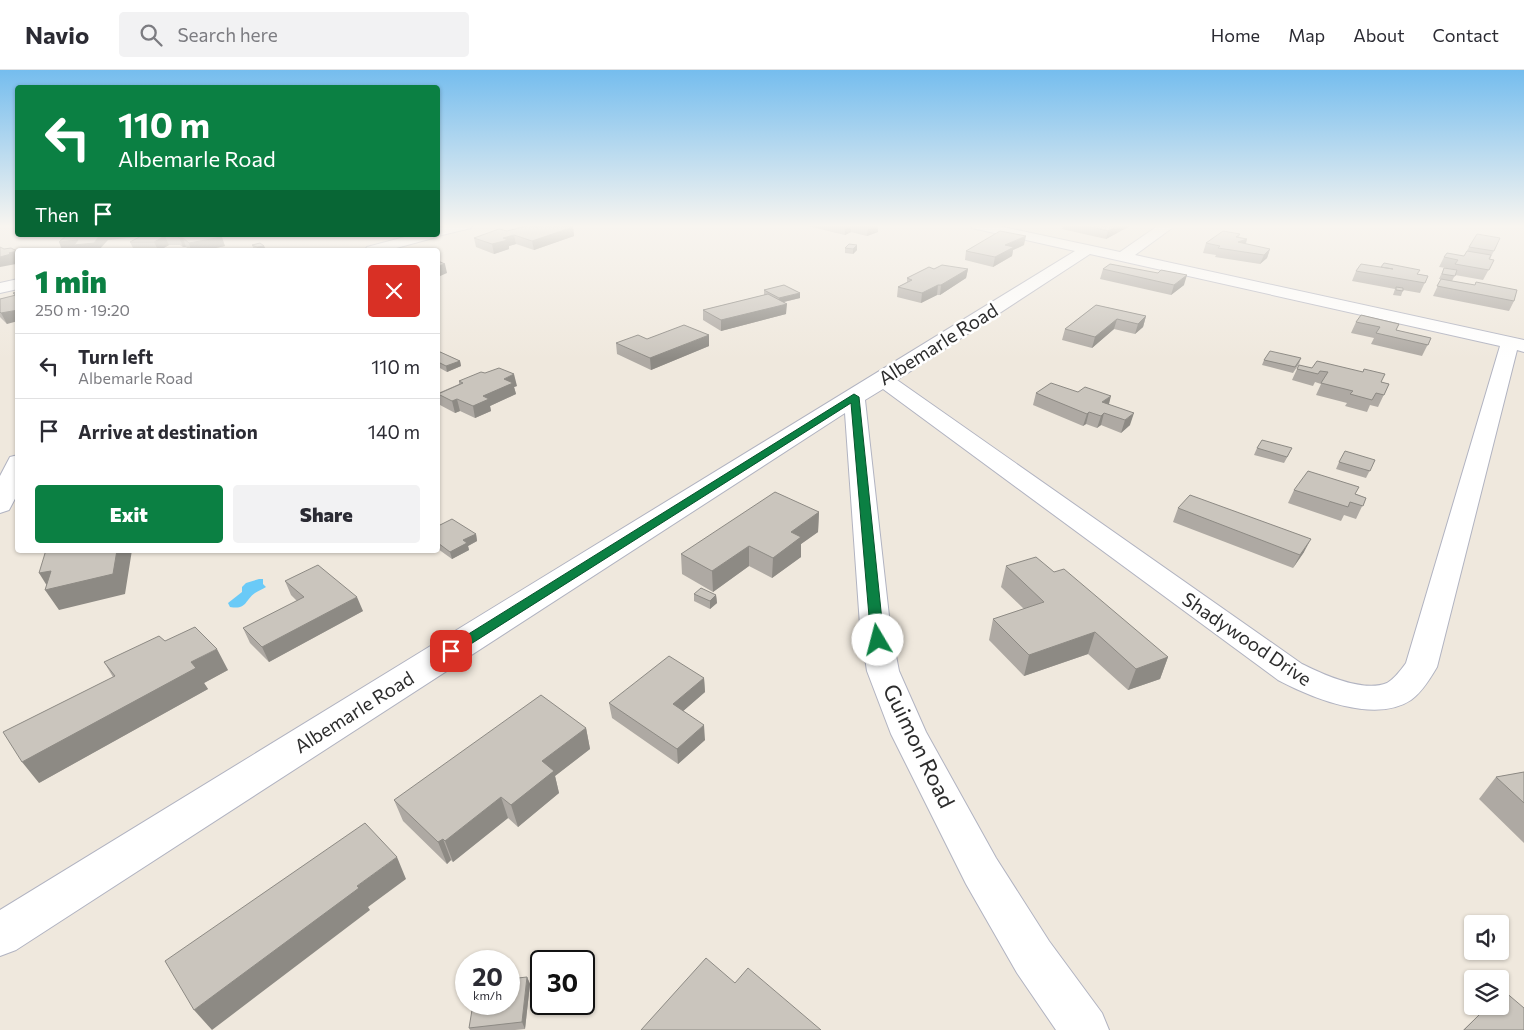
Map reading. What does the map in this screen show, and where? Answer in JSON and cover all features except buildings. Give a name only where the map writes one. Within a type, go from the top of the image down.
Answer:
[{"type":"street","name":"Albemarle Road","points":[[0,934],[1056,270]]},
{"type":"street","points":[[1180,270],[1517,345]]},
{"type":"street","points":[[0,288],[15,285]]},
{"type":"street","name":"Shadywood Drive","points":[[883,379],[1290,672],[1312,684],[1344,695],[1368,698],[1394,694],[1408,684],[1422,667],[1517,345]]},
{"type":"street","name":"Guimon Road","points":[[854,397],[875,625],[883,671],[909,734],[981,871],[1033,957],[1085,1030]]},
{"type":"street","points":[[0,505],[15,469]]},
{"type":"water","points":[[263,579],[263,584],[266,587],[251,596],[242,606],[230,607],[228,603],[242,592],[242,587],[246,583]]},
{"type":"route","points":[[451,651],[854,397],[875,625],[878,640]]}]
